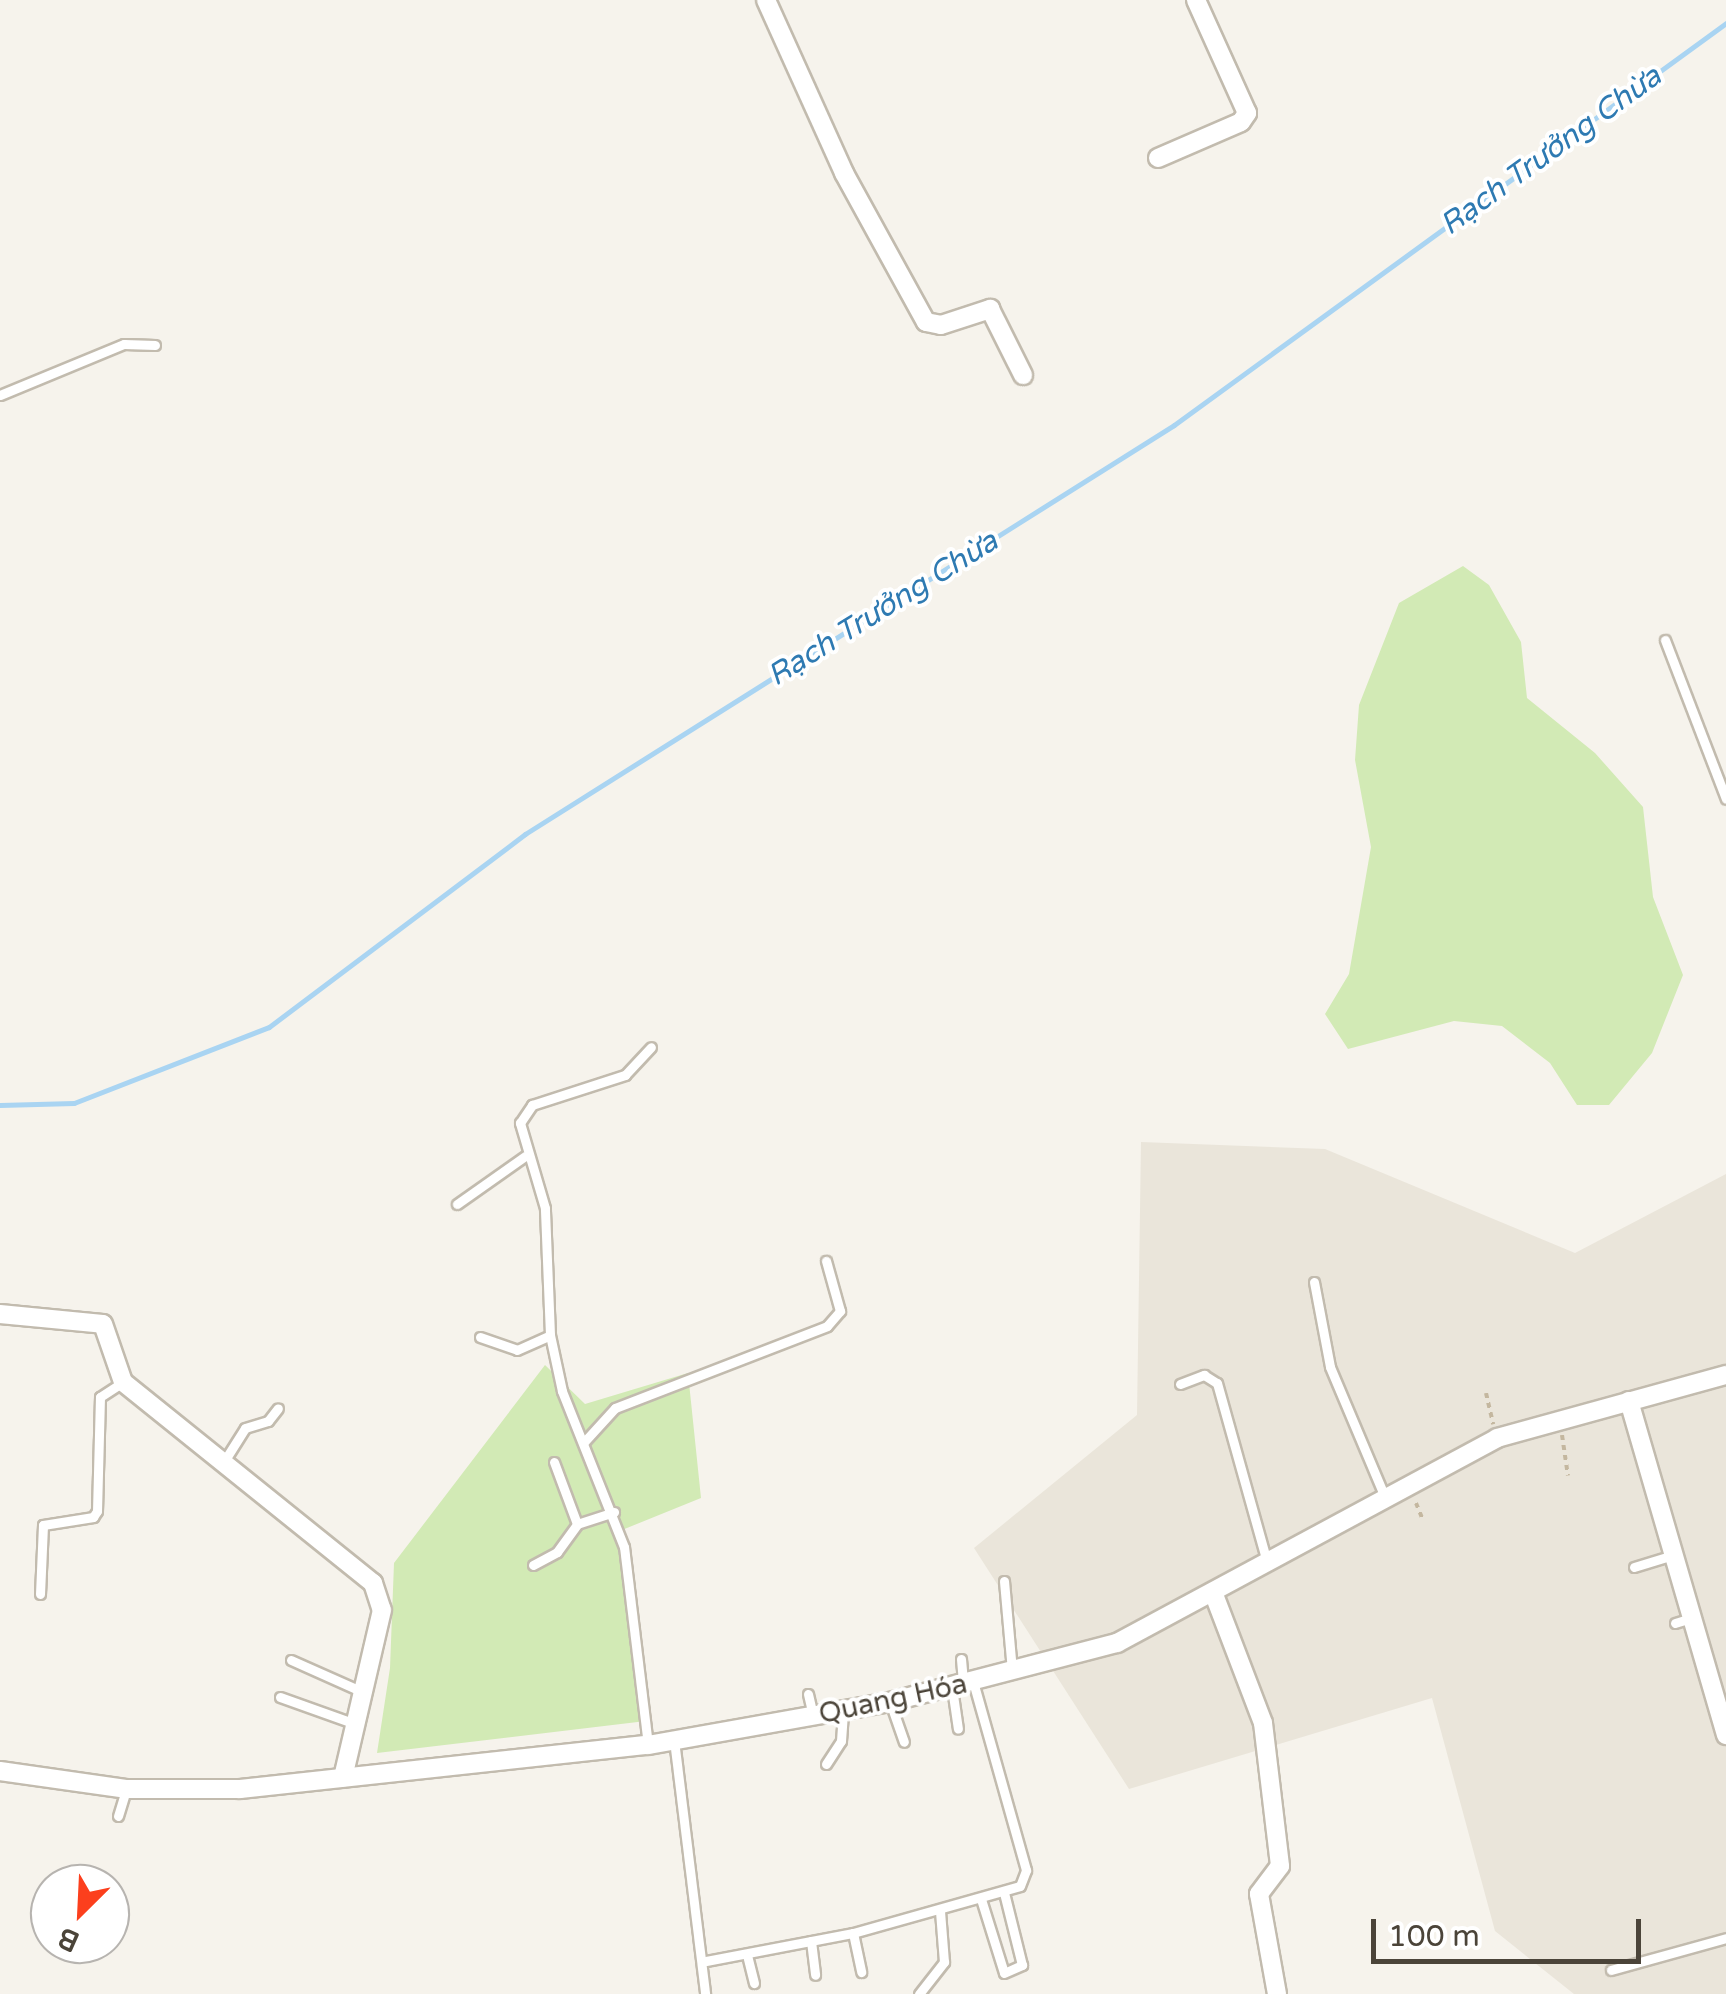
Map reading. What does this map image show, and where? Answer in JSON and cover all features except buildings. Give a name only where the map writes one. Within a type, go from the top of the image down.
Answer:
[{"type":"street","points":[[766,0],[844,173],[926,322],[941,326],[990,308],[1023,375]]},
{"type":"street","points":[[1158,158],[1242,122],[1246,113],[1200,1]]},
{"type":"street","points":[[0,1314],[103,1324],[123,1382],[373,1583],[382,1610],[342,1778]]},
{"type":"street","name":"Quang Hóa","points":[[0,1771],[126,1789],[240,1789],[648,1745],[890,1702],[1117,1643],[1496,1438],[1726,1375]]},
{"type":"street","points":[[1629,1401],[1674,1555],[1683,1621],[1726,1735]]},
{"type":"street","points":[[1213,1592],[1263,1724],[1280,1866],[1259,1894],[1278,1994]]},
{"type":"lane","points":[[0,395],[124,344],[155,345]]},
{"type":"lane","points":[[1665,640],[1726,799]]},
{"type":"lane","points":[[648,1745],[638,1638],[614,1512],[584,1442],[550,1335],[545,1208],[524,1156],[522,1113],[626,1075],[650,1048]]},
{"type":"lane","points":[[456,1204],[524,1156]]},
{"type":"lane","points":[[584,1442],[615,1408],[827,1326],[840,1311],[826,1261]]},
{"type":"lane","points":[[1314,1282],[1330,1367],[1384,1497]]},
{"type":"lane","points":[[480,1338],[517,1350],[550,1335]]},
{"type":"lane","points":[[1180,1384],[1204,1375],[1217,1383],[1267,1562]]},
{"type":"lane","points":[[40,1594],[43,1524],[93,1518],[97,1510],[100,1397],[123,1382]]},
{"type":"lane","points":[[223,1464],[246,1428],[268,1421],[278,1408]]},
{"type":"lane","points":[[554,1462],[577,1524]]},
{"type":"lane","points":[[533,1565],[557,1552],[577,1524],[614,1512]]},
{"type":"lane","points":[[1634,1567],[1674,1555]]},
{"type":"lane","points":[[1004,1581],[1012,1671]]},
{"type":"lane","points":[[958,1729],[962,1659]]},
{"type":"lane","points":[[290,1660],[363,1692]]},
{"type":"lane","points":[[706,1961],[853,1933],[1020,1886],[1026,1870],[963,1685]]},
{"type":"lane","points":[[808,1694],[813,1716]]},
{"type":"lane","points":[[280,1697],[356,1724]]},
{"type":"lane","points":[[890,1702],[904,1742]]},
{"type":"lane","points":[[826,1764],[838,1748],[844,1712]]},
{"type":"lane","points":[[674,1740],[706,1961],[706,1994]]},
{"type":"lane","points":[[118,1816],[126,1789]]},
{"type":"lane","points":[[981,1899],[1004,1973],[1022,1965],[1004,1893]]},
{"type":"lane","points":[[919,1994],[944,1962],[940,1911]]},
{"type":"lane","points":[[853,1933],[860,1972]]},
{"type":"lane","points":[[1612,1970],[1726,1938]]},
{"type":"lane","points":[[811,1940],[816,1975]]},
{"type":"lane","points":[[747,1955],[754,1983]]},
{"type":"path","points":[[1486,1393],[1496,1438]]},
{"type":"path","points":[[1560,1420],[1568,1476]]},
{"type":"shaded area","points":[[1141,1142],[1325,1149],[1575,1253],[1726,1174],[1726,1994],[1574,1994],[1495,1931],[1432,1698],[1129,1789],[974,1548],[1137,1415]]},
{"type":"green space","points":[[1463,566],[1489,585],[1521,642],[1527,698],[1595,753],[1643,807],[1653,897],[1683,975],[1652,1053],[1609,1105],[1577,1105],[1550,1063],[1502,1026],[1454,1021],[1348,1049],[1325,1014],[1349,974],[1371,847],[1355,760],[1359,705],[1399,603]]},
{"type":"green space","points":[[545,1365],[585,1404],[688,1373],[701,1498],[622,1530],[646,1721],[377,1753],[390,1668],[394,1563]]},
{"type":"waterway","name":"Rạch Trưởng Chừa","points":[[0,1105],[74,1103],[269,1027],[525,834],[1174,425],[1726,23]]}]
